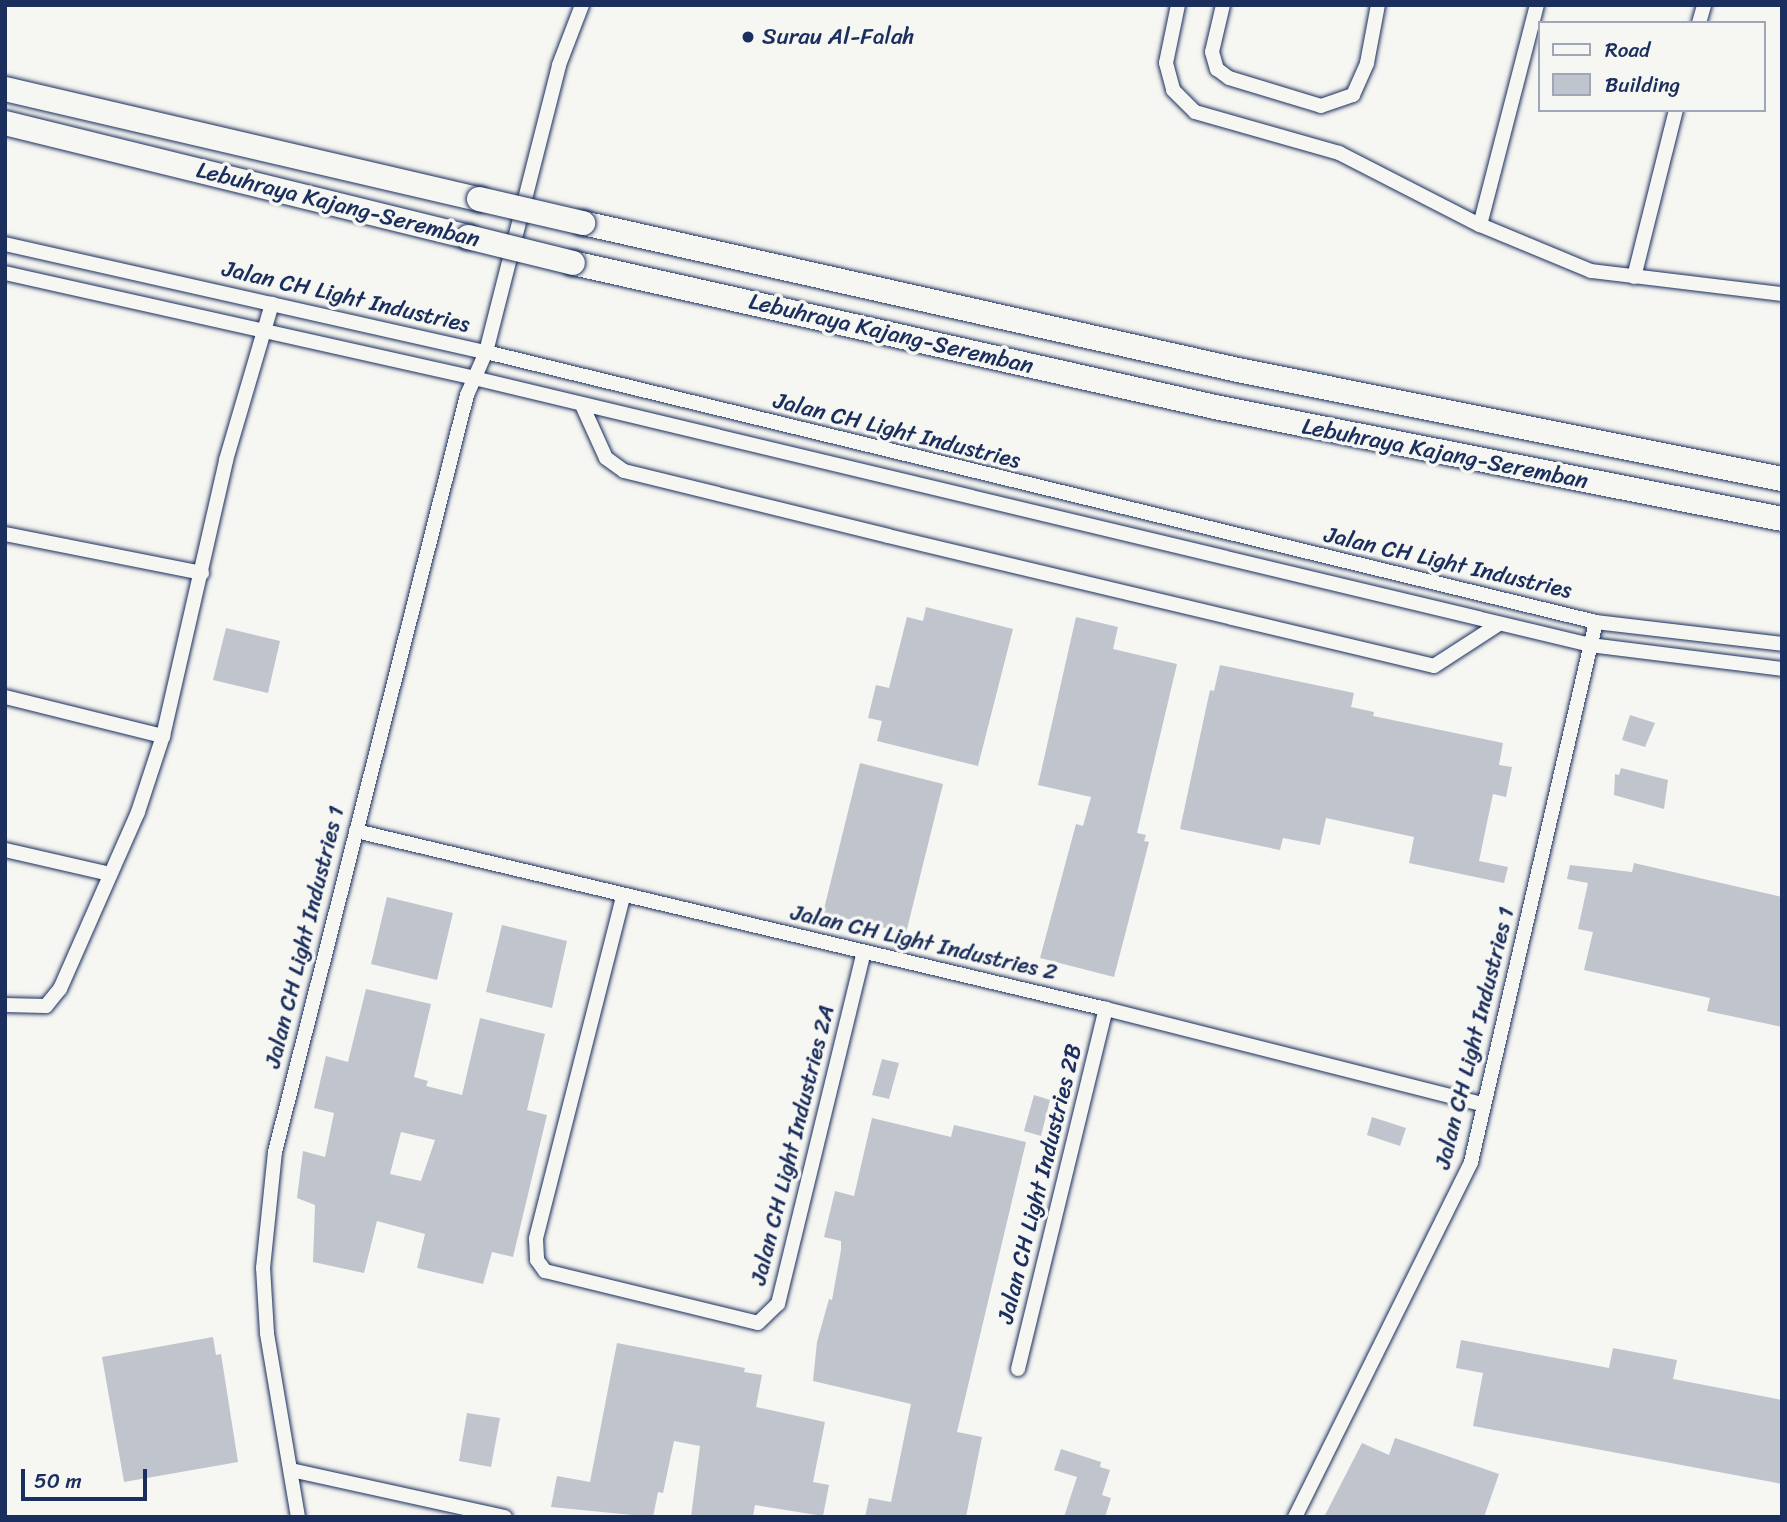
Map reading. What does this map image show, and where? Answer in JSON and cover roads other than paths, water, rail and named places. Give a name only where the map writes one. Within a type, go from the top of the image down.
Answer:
[{"type":"highway","name":"Lebuhraya Kajang-Seremban","points":[[5,89],[583,223],[1238,370],[1782,479]]},
{"type":"highway","name":"Lebuhraya Kajang-Seremban","points":[[5,123],[573,263],[1214,407],[1782,519]]},
{"type":"street","name":"Jalan CH Light Industries 1","points":[[298,1517],[267,1333],[266,1225],[275,1152],[474,378],[486,352],[559,65],[582,5]]},
{"type":"street","points":[[1178,5],[1166,63],[1173,90],[1183,104],[1225,122],[1339,153],[1480,225],[1591,271],[1782,294]]},
{"type":"street","points":[[1223,5],[1212,52],[1217,69],[1229,78],[1321,106],[1353,95],[1367,63],[1378,5]]},
{"type":"street","points":[[1480,225],[1537,5]]},
{"type":"street","points":[[1634,277],[1675,112]]},
{"type":"street","name":"Jalan CH Light Industries","points":[[5,244],[486,352],[1596,622],[1782,645]]},
{"type":"street","name":"Jalan CH Light Industries","points":[[5,273],[474,378],[1590,645],[1782,669]]},
{"type":"street","points":[[9,1005],[46,1006],[60,989],[138,813],[163,736],[226,460],[272,304]]},
{"type":"street","name":"Jalan CH Light Industries","points":[[582,404],[606,458],[624,471],[902,540],[1434,666],[1499,624]]},
{"type":"street","points":[[5,534],[202,573]]},
{"type":"street","name":"Jalan CH Light Industries 1","points":[[1295,1517],[1314,1471],[1461,1187],[1545,851],[1596,622]]},
{"type":"street","points":[[5,697],[163,736]]},
{"type":"street","name":"Jalan CH Light Industries 2","points":[[356,831],[623,897],[1106,1009],[1481,1104]]},
{"type":"street","points":[[5,850],[110,874]]},
{"type":"street","name":"Jalan CH Light Industries 2A","points":[[623,897],[536,1239],[537,1260],[545,1270],[758,1323],[778,1304],[864,952]]},
{"type":"street","name":"Jalan CH Light Industries 2B","points":[[1018,1369],[1106,1009]]},
{"type":"street","points":[[291,1470],[505,1517]]},
{"type":"place","name":"Surau Al-Falah","points":[[748,37]]}]
